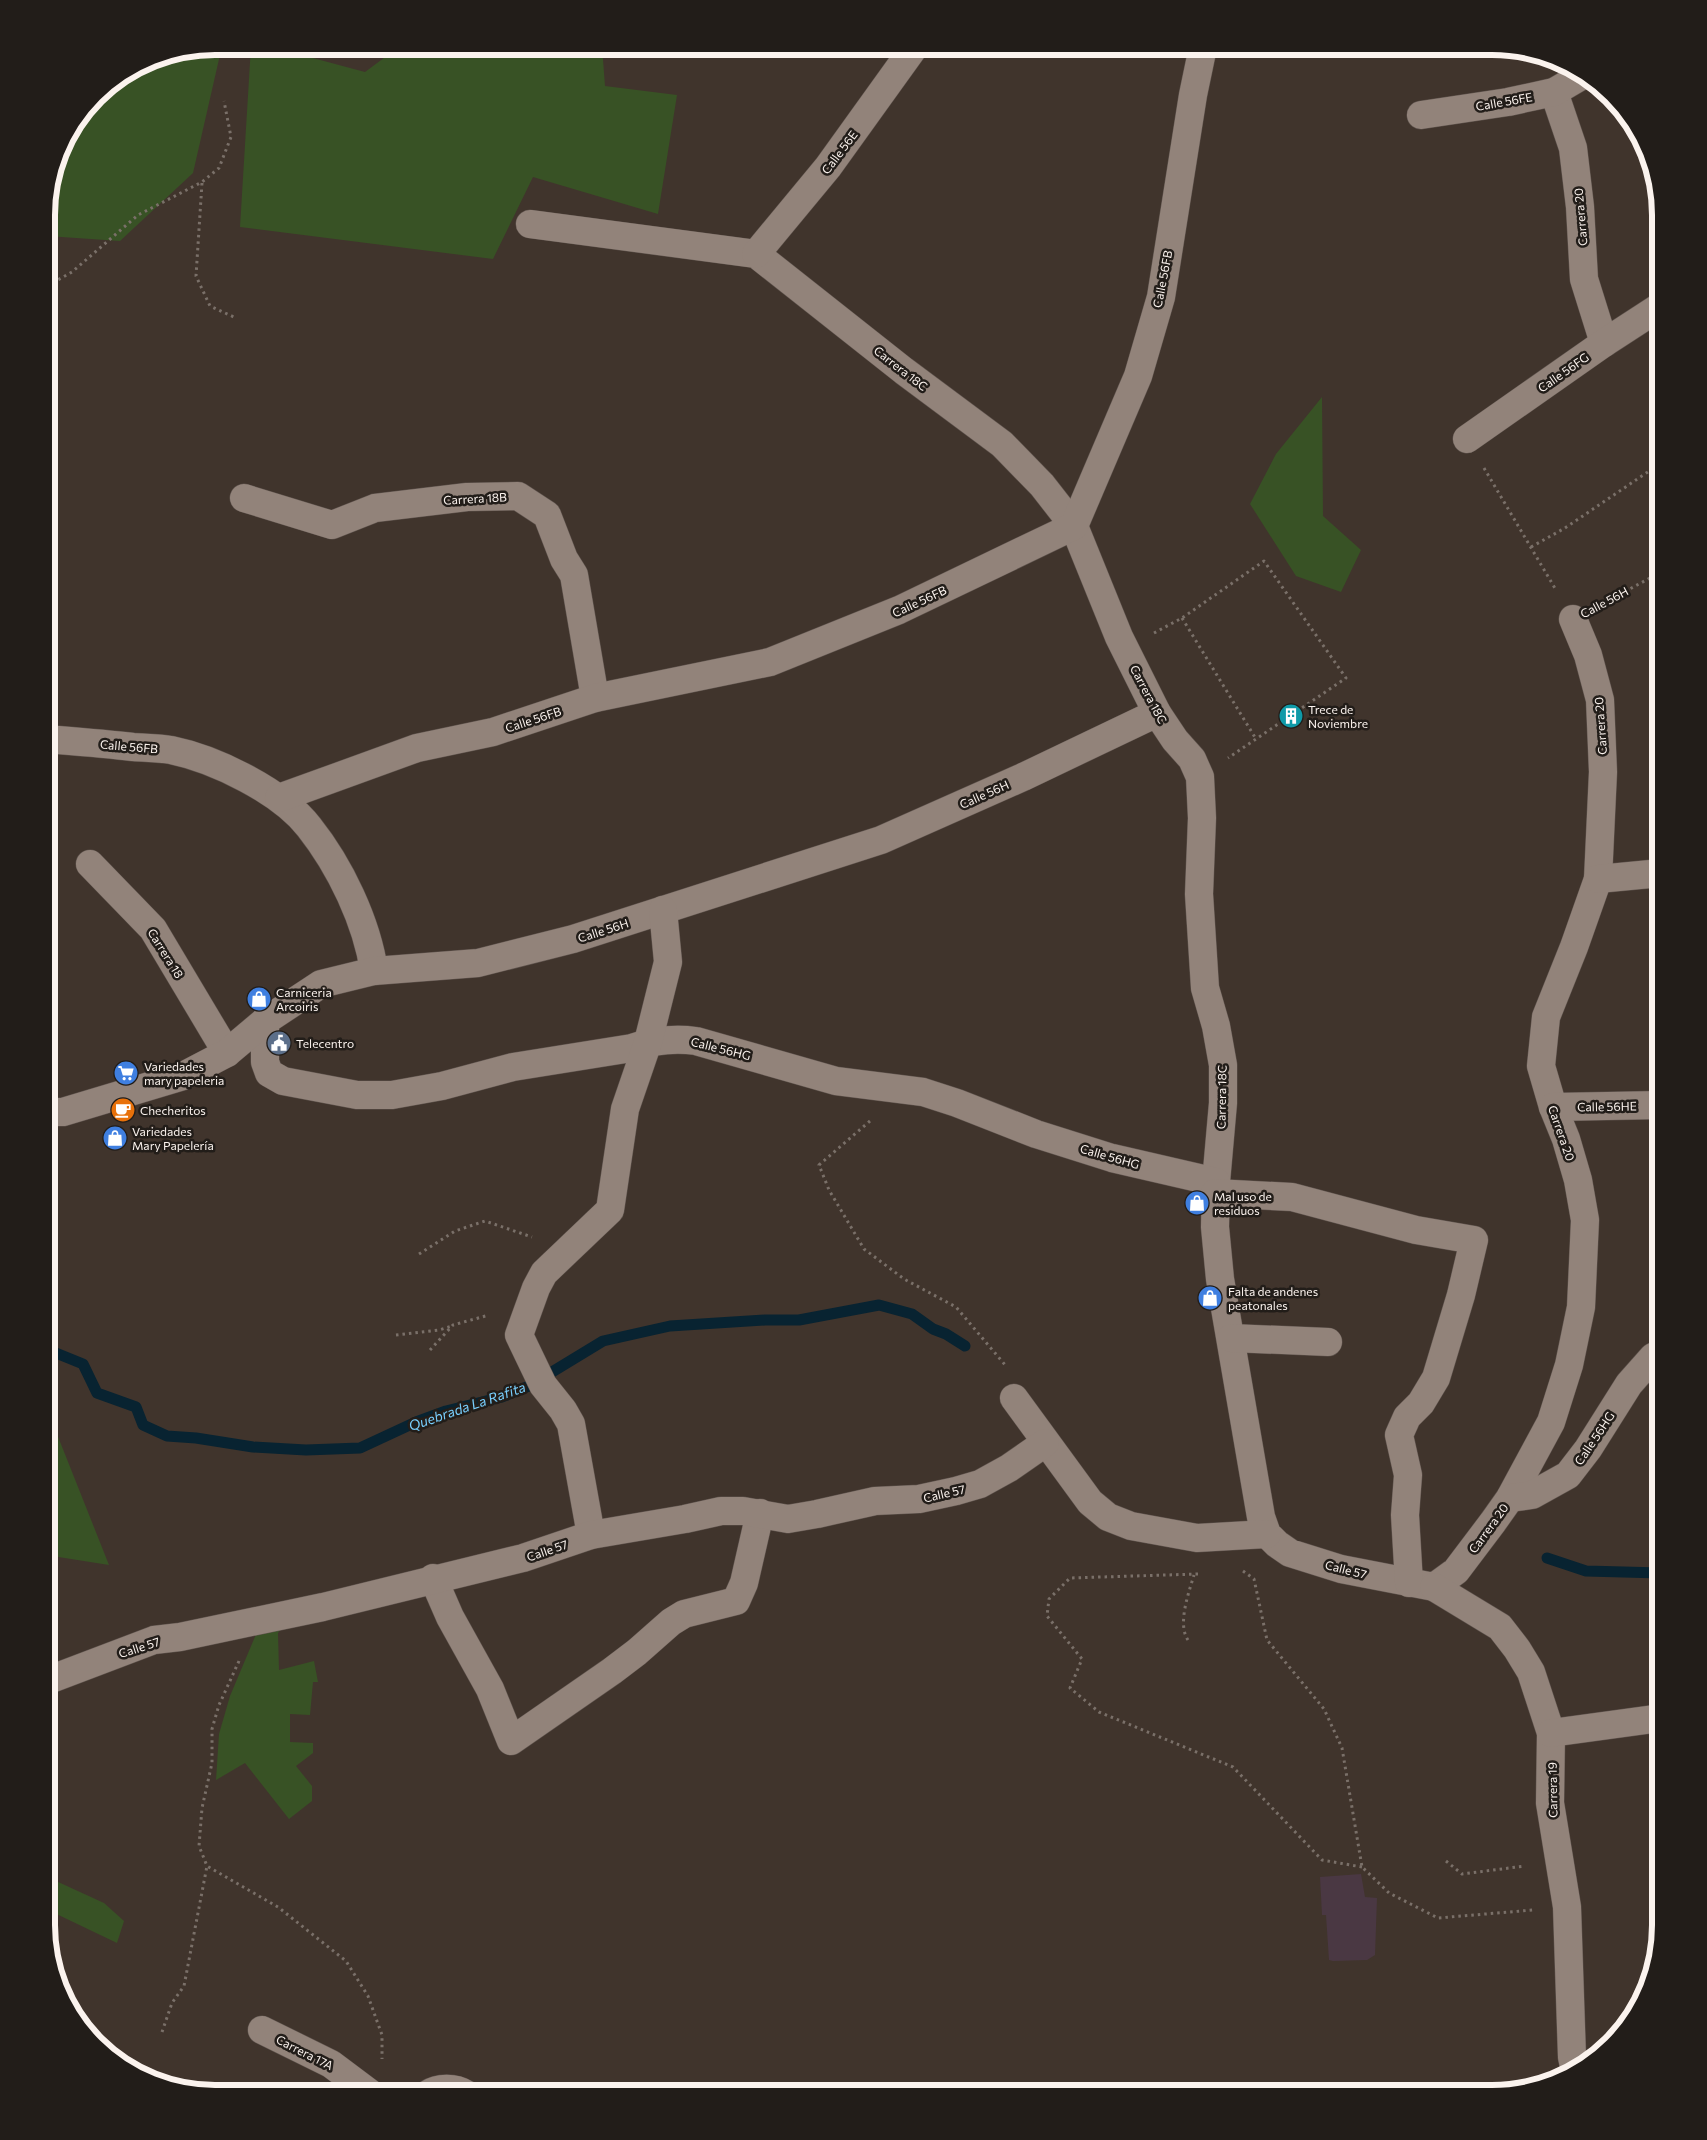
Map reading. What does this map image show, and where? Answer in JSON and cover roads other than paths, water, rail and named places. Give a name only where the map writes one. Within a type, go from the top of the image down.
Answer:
[{"type":"street","name":"Calle 56E","points":[[756,254],[828,167],[909,55]]},
{"type":"street","name":"Calle 56FB","points":[[279,798],[417,748],[493,732],[595,698],[770,662],[899,610],[1074,526],[1138,376],[1161,297],[1201,55]]},
{"type":"street","name":"Calle 56FE","points":[[1422,115],[1508,102],[1554,92],[1576,79]]},
{"type":"street","name":"Carrera 20","points":[[1554,92],[1573,148],[1580,207],[1584,279],[1604,343]]},
{"type":"street","points":[[530,224],[756,254]]},
{"type":"street","name":"Carrera 18C","points":[[756,254],[1002,444],[1042,485],[1074,526],[1125,648],[1157,713],[1175,740],[1192,759],[1200,777],[1202,818],[1199,894],[1206,988],[1223,1064],[1223,1103],[1216,1188],[1215,1227],[1220,1280],[1247,1427],[1256,1500],[1267,1534]]},
{"type":"street","name":"Calle 56FG","points":[[1467,439],[1604,343],[1652,312]]},
{"type":"street","name":"Carrera 18B","points":[[244,498],[332,525],[375,508],[467,496],[518,496],[534,504],[547,515],[564,559],[574,575],[595,698]]},
{"type":"street","name":"Carrera 20","points":[[1415,1584],[1456,1571],[1510,1498],[1552,1422],[1569,1365],[1581,1307],[1585,1220],[1578,1180],[1541,1066],[1546,1017],[1574,948],[1598,879],[1603,772],[1600,700],[1588,655],[1573,619]]},
{"type":"street","name":"Calle 56H","points":[[55,1112],[63,1112],[183,1076],[228,1054],[265,1021],[321,984],[374,971],[478,963],[573,939],[881,840],[1023,777],[1157,713]]},
{"type":"street","name":"Calle 56FB","points":[[58,740],[171,750],[226,768],[279,798],[309,826],[333,863],[354,903],[370,947],[374,971]]},
{"type":"street","name":"Carrera 18","points":[[90,864],[153,930],[228,1054]]},
{"type":"street","points":[[1598,879],[1652,874]]},
{"type":"street","points":[[591,1535],[571,1424],[538,1376],[519,1335],[536,1288],[544,1273],[610,1210],[625,1109],[648,1042],[668,962],[664,910]]},
{"type":"street","name":"Calle 56HG","points":[[265,1021],[265,1062],[270,1073],[282,1081],[357,1095],[392,1095],[442,1086],[513,1067],[632,1048],[648,1042],[679,1039],[696,1041],[836,1081],[923,1092],[957,1103],[1036,1134],[1216,1188],[1292,1197],[1402,1227],[1474,1240],[1470,1264],[1436,1378],[1421,1403],[1407,1417],[1399,1435],[1408,1476],[1405,1515],[1415,1584]]},
{"type":"street","name":"Calle 56HE","points":[[1553,1107],[1652,1105]]},
{"type":"street","points":[[1231,1338],[1328,1342]]},
{"type":"street","name":"Calle 56HG","points":[[1510,1498],[1532,1495],[1568,1475],[1588,1449],[1629,1384],[1652,1357]]},
{"type":"street","points":[[1014,1398],[1045,1443],[1090,1502],[1108,1517],[1131,1526],[1196,1538],[1267,1534]]},
{"type":"street","name":"Calle 57","points":[[55,1678],[154,1640],[180,1637],[323,1607],[433,1578],[523,1558],[591,1535],[721,1511],[760,1514],[788,1519],[875,1501],[918,1499],[956,1491],[980,1484],[1045,1443]]},
{"type":"street","points":[[433,1578],[450,1617],[490,1689],[511,1741],[612,1671],[637,1652],[670,1622],[684,1614],[736,1601],[744,1583],[760,1514]]},
{"type":"street","name":"Calle 57","points":[[1267,1534],[1276,1544],[1290,1553],[1341,1569],[1415,1584]]},
{"type":"street","name":"Carrera 19","points":[[1415,1584],[1500,1627],[1517,1649],[1531,1672],[1551,1733],[1550,1803],[1566,1907],[1573,2063]]},
{"type":"street","points":[[1551,1733],[1652,1719]]},
{"type":"street","name":"Carrera 17A","points":[[262,2030],[331,2064],[359,2085]]},
{"type":"waterway","name":"Quebrada La Rafita","points":[[55,1353],[83,1364],[97,1393],[136,1407],[143,1425],[167,1436],[196,1438],[253,1447],[306,1450],[360,1448],[416,1422],[446,1411],[502,1397],[529,1386],[603,1341],[670,1326],[765,1320],[799,1320],[879,1305],[912,1314],[933,1329],[946,1334],[965,1346]]},
{"type":"waterway","name":"Quebrada La Rafita","points":[[1547,1558],[1586,1571],[1652,1573]]},
{"type":"place","name":"Trece de Noviembre","points":[[1291,716]]},
{"type":"place","name":"Carniceria Arcoiris","points":[[259,999]]},
{"type":"place","name":"Telecentro","points":[[279,1043]]},
{"type":"place","name":"Variedades mary papeleria","points":[[126,1073]]},
{"type":"place","name":"Checheritos","points":[[123,1110]]},
{"type":"place","name":"Variedades Mary Papelería","points":[[115,1138]]},
{"type":"place","name":"Mal uso de residuos","points":[[1197,1203]]},
{"type":"place","name":"Falta de andenes peatonales","points":[[1210,1298]]}]
